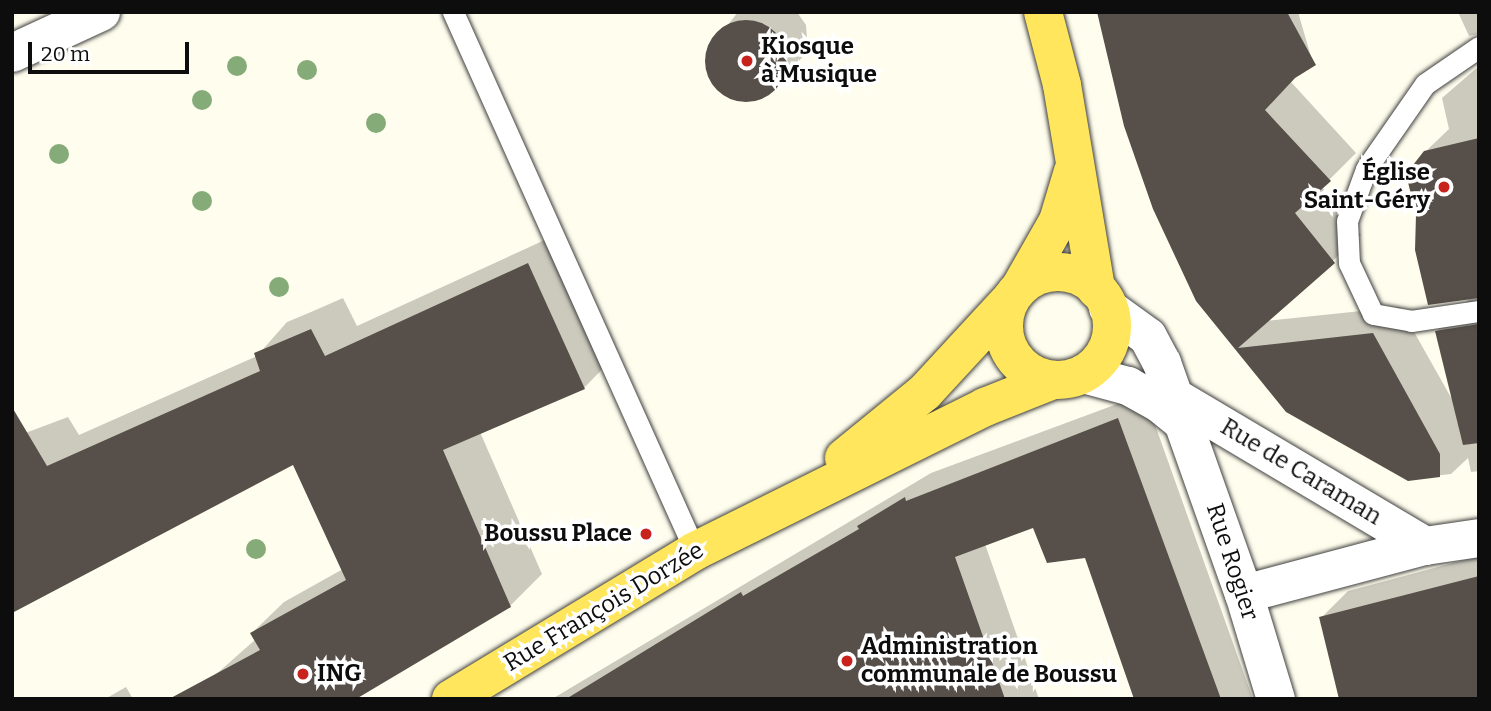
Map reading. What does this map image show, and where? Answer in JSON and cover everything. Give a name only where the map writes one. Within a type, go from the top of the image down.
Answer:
[{"type":"main road","points":[[1043,12],[1062,85],[1074,162],[1102,298],[1108,345],[1095,367],[1068,377],[1036,376],[1010,353],[1004,336],[1015,294],[1058,221],[1074,162]]},
{"type":"main road","points":[[1015,294],[1044,274],[1059,272],[1081,278],[1102,298]]},
{"type":"main road","name":"Rue François Dorzée","points":[[758,518],[830,469],[925,392],[1015,294]]},
{"type":"main road","name":"Rue François Dorzée","points":[[450,699],[695,551],[758,518],[985,407],[1068,377]]},
{"type":"street","points":[[12,52],[101,12]]},
{"type":"street","name":"Rue Rogier","points":[[1102,298],[1147,337],[1181,412],[1244,594],[1276,699]]},
{"type":"street","points":[[1068,377],[1128,386],[1181,412]]},
{"type":"street","name":"Rue de Caraman","points":[[1181,412],[1425,546]]},
{"type":"street","name":"Rue de Caraman","points":[[1244,594],[1425,546],[1479,538]]},
{"type":"lane","points":[[453,12],[695,551]]},
{"type":"lane","points":[[1479,47],[1425,84],[1366,169],[1347,221],[1349,263],[1373,314],[1411,321],[1479,311]]},
{"type":"building","points":[[1097,12],[1287,12],[1316,65],[1295,78],[1265,110],[1331,181],[1295,213],[1335,263],[1238,348],[1373,333],[1440,454],[1440,477],[1408,481],[1286,412],[1196,301],[1153,209],[1124,126]]},
{"type":"building","name":"Kiosque à Musique","points":[[746,20],[762,24],[775,32],[783,45],[787,61],[783,77],[775,90],[762,98],[746,102],[730,98],[717,90],[709,77],[705,61],[709,45],[717,32],[730,24]]},
{"type":"building","name":"Église Saint-Géry","points":[[1479,138],[1479,298],[1428,305],[1415,250],[1416,215],[1406,174],[1424,151]]},
{"type":"building","points":[[528,263],[585,389],[443,450],[511,607],[356,699],[169,699],[260,650],[250,633],[346,580],[293,465],[12,613],[12,407],[47,466],[260,371],[254,353],[311,329],[325,356]]},
{"type":"building","points":[[1479,324],[1479,443],[1463,445],[1435,331]]},
{"type":"building","points":[[1118,418],[1221,699],[1134,699],[1085,558],[1047,563],[1033,528],[955,557],[1005,699],[566,699],[741,592],[743,596],[859,529],[857,526],[905,497],[906,501]]},
{"type":"building","points":[[1479,576],[1479,699],[1339,699],[1319,617]]},
{"type":"place","name":"Kiosque à Musique","points":[[747,61]]},
{"type":"place","name":"Église Saint-Géry","points":[[1444,187]]},
{"type":"place","name":"Boussu Place","points":[[646,534]]},
{"type":"place","name":"Administration communale de Boussu","points":[[847,661]]},
{"type":"place","name":"ING","points":[[303,674]]}]
